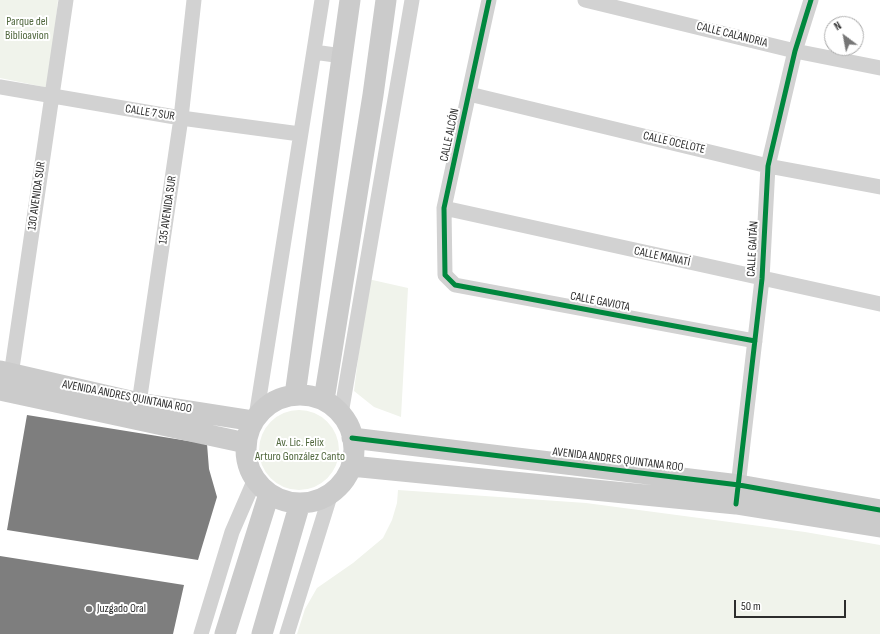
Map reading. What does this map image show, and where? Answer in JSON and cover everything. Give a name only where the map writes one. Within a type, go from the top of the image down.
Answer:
[{"type":"main road","points":[[295,395],[350,0]]},
{"type":"main road","points":[[324,400],[373,95],[386,0]]},
{"type":"main road","name":"AVENIDA ANDRES QUINTANA ROO","points":[[5,381],[137,410],[246,443]]},
{"type":"main road","points":[[295,395],[310,396],[324,400],[341,414],[348,425],[352,438],[353,452],[351,466],[343,481],[331,493],[316,500],[300,503],[284,500],[262,487],[247,462],[246,443],[255,419],[267,406],[280,398],[295,395]]},
{"type":"main road","name":"AVENIDA ANDRES QUINTANA ROO","points":[[137,410],[255,419]]},
{"type":"main road","name":"AVENIDA ANDRES QUINTANA ROO","points":[[352,438],[737,494],[880,510]]},
{"type":"main road","name":"AVENIDA ANDRES QUINTANA ROO","points":[[351,466],[737,494],[880,527]]},
{"type":"main road","points":[[225,634],[262,487]]},
{"type":"main road","points":[[262,634],[300,503]]},
{"type":"street","name":"130 AVENIDA SUR","points":[[5,381],[66,0]]},
{"type":"street","name":"135 AVENIDA SUR","points":[[137,410],[181,118],[194,0]]},
{"type":"street","points":[[255,419],[322,0]]},
{"type":"street","points":[[341,414],[412,0]]},
{"type":"street","name":"CALLE ALCÓN","points":[[445,275],[444,208],[489,0]]},
{"type":"street","name":"CALLE CALANDRIA","points":[[585,0],[794,50],[880,68]]},
{"type":"street","name":"CALLE GAITÁN","points":[[737,494],[762,279],[768,166],[794,50],[811,0]]},
{"type":"street","points":[[314,52],[342,56]]},
{"type":"street","name":"CALLE 7 SUR","points":[[0,87],[51,97],[181,118],[300,134]]},
{"type":"street","name":"CALLE OCELOTE","points":[[469,94],[768,166],[880,187]]},
{"type":"street","name":"CALLE MANATÍ","points":[[444,208],[880,304]]},
{"type":"street","name":"CALLE GAVIOTA","points":[[445,275],[455,285],[755,341]]},
{"type":"street","points":[[201,634],[232,532],[262,487]]},
{"type":"street","points":[[287,634],[331,493]]},
{"type":"green space","name":"Parque del Biblioavion","points":[[0,0],[58,0],[49,88],[0,78]]},
{"type":"green space","points":[[368,279],[408,288],[401,417],[374,407],[354,391]]},
{"type":"green space","name":"Av. Lic. Felix Arturo González Canto","points":[[299,410],[314,413],[327,422],[336,435],[339,450],[336,465],[327,478],[314,487],[299,490],[284,487],[271,478],[262,465],[259,450],[262,435],[271,422],[284,413]]},
{"type":"green space","points":[[398,490],[586,503],[805,532],[880,545],[880,634],[297,634],[305,609],[317,588],[353,563],[383,538],[392,520],[397,503]]},
{"type":"building","points":[[27,415],[207,444],[209,469],[217,497],[198,560],[7,530]]},
{"type":"building","name":"Juzgado Oral","points":[[0,556],[184,585],[173,634],[0,634]]},
{"type":"cycle path","points":[[489,0],[444,208],[445,275],[455,285],[755,341]]},
{"type":"cycle path","points":[[736,504],[762,279],[768,166],[795,51],[811,0]]},
{"type":"cycle path","points":[[352,438],[739,485],[880,510]]},
{"type":"place","name":"Juzgado Oral","points":[[89,609]]}]
